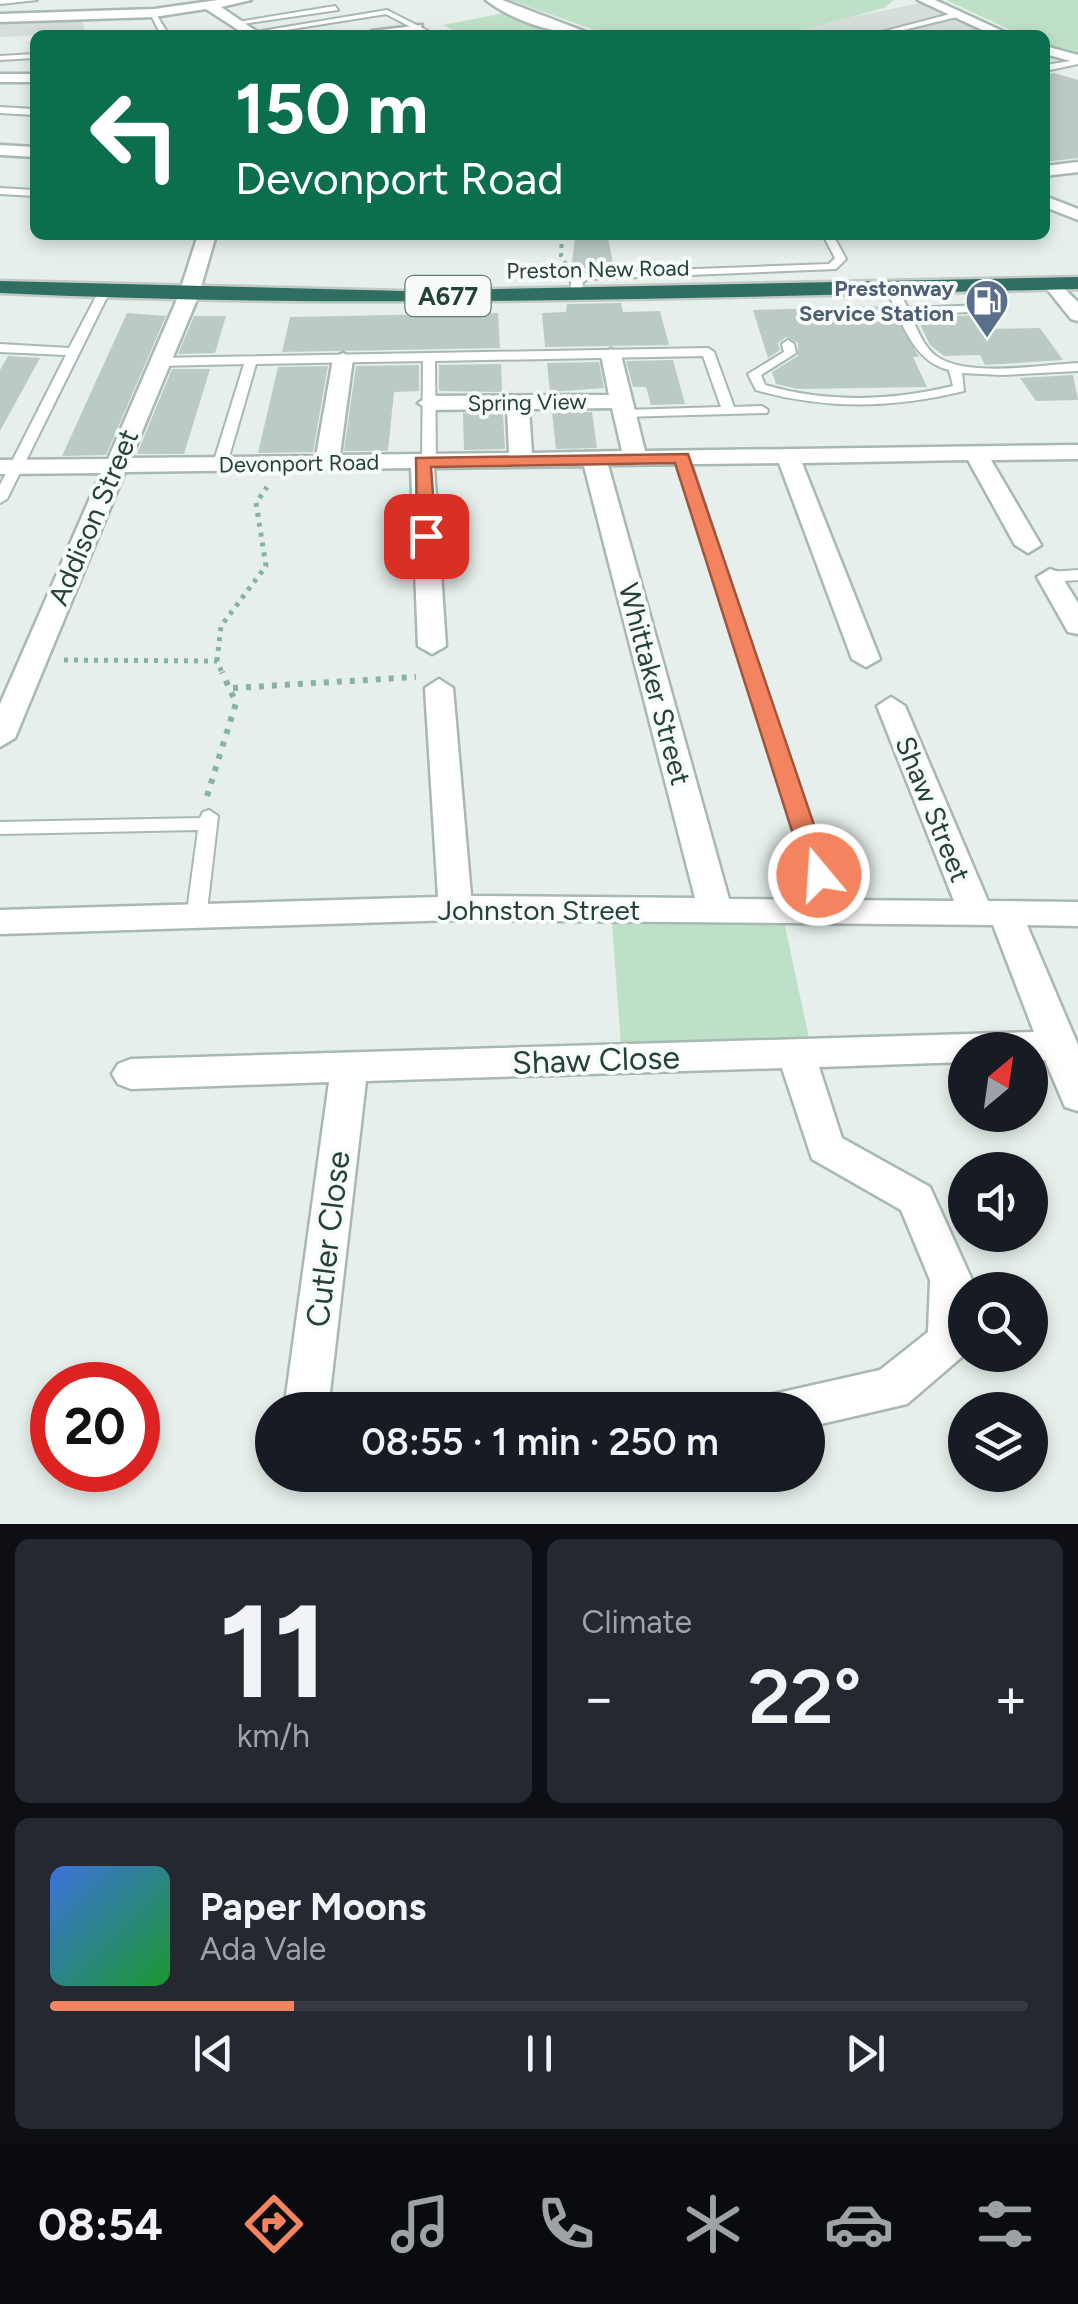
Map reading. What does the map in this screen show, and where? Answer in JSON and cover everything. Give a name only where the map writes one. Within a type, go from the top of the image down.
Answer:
[{"type":"highway","name":"Preston New Road","points":[[0,287],[188,297],[581,285],[891,288],[1078,283]]},
{"type":"street","points":[[86,0],[96,30]]},
{"type":"street","points":[[0,18],[154,13],[245,0]]},
{"type":"street","points":[[492,0],[535,20],[570,30]]},
{"type":"street","points":[[924,0],[993,30]]},
{"type":"street","points":[[208,5],[247,30]]},
{"type":"street","points":[[404,30],[417,28]]},
{"type":"street","points":[[1050,52],[1078,60]]},
{"type":"street","points":[[1,78],[30,78]]},
{"type":"street","points":[[0,150],[30,152]]},
{"type":"street","points":[[1050,171],[1078,167]]},
{"type":"street","points":[[1050,203],[1078,215]]},
{"type":"street","name":"Addison Street","points":[[0,738],[188,297],[205,240]]},
{"type":"street","points":[[1053,284],[1078,315]]},
{"type":"street","points":[[611,356],[635,458]]},
{"type":"street","points":[[327,462],[342,359]]},
{"type":"street","points":[[518,402],[521,460]]},
{"type":"street","name":"Spring View","points":[[429,403],[625,407]]},
{"type":"street","name":"Devonport Road","points":[[7,466],[1078,452]]},
{"type":"street","points":[[976,454],[1028,545]]},
{"type":"street","points":[[788,457],[866,659]]},
{"type":"street","name":"Whittaker Street","points":[[594,458],[715,910]]},
{"type":"street","points":[[426,462],[432,646]]},
{"type":"street","points":[[1050,576],[1074,611]]},
{"type":"street","points":[[429,683],[455,908]]},
{"type":"street","name":"Shaw Street","points":[[891,706],[991,914],[1060,1045],[1078,1096]]},
{"type":"street","name":"Johnston Street","points":[[0,922],[196,919],[455,908],[1078,914]]},
{"type":"street","name":"Shaw Close","points":[[131,1074],[1060,1045]]},
{"type":"street","points":[[796,1053],[826,1148],[916,1199],[951,1280],[949,1341],[891,1389],[825,1402]]},
{"type":"street","name":"Cutler Close","points":[[308,1392],[349,1068]]},
{"type":"lane","points":[[0,2],[33,0]]},
{"type":"lane","points":[[236,23],[352,6]]},
{"type":"lane","points":[[278,30],[387,12],[421,30]]},
{"type":"lane","points":[[154,13],[162,30]]},
{"type":"lane","points":[[894,30],[958,14]]},
{"type":"lane","points":[[0,58],[30,56]]},
{"type":"lane","points":[[1050,67],[1078,60]]},
{"type":"lane","points":[[0,110],[30,112]]},
{"type":"lane","points":[[0,190],[30,192]]},
{"type":"lane","points":[[581,285],[832,267],[841,259],[831,240]]},
{"type":"lane","points":[[904,312],[995,305],[999,300],[992,285]]},
{"type":"lane","points":[[891,288],[930,358],[955,368],[1078,366]]},
{"type":"lane","points":[[0,499],[7,466],[104,294]]},
{"type":"lane","points":[[788,344],[790,352],[754,374],[760,387],[794,400],[931,397],[960,388],[955,368]]},
{"type":"lane","points":[[0,348],[74,352]]},
{"type":"lane","points":[[158,362],[708,352],[730,411]]},
{"type":"lane","points":[[426,462],[428,356]]},
{"type":"lane","points":[[220,464],[250,363]]},
{"type":"lane","points":[[625,407],[762,410]]},
{"type":"lane","points":[[682,458],[831,913]]},
{"type":"lane","points":[[1050,576],[1078,575]]},
{"type":"lane","points":[[0,828],[209,819],[196,919]]},
{"type":"path","points":[[563,240],[565,264],[581,285]]},
{"type":"path","points":[[209,819],[206,790],[236,702],[233,688],[217,662],[216,640],[221,626],[266,566],[256,504],[272,480],[273,462]]},
{"type":"path","points":[[33,661],[126,658],[217,662]]},
{"type":"path","points":[[233,688],[429,683]]},
{"type":"shaded area","points":[[921,3],[981,30],[804,30]]},
{"type":"shaded area","points":[[82,19],[84,30],[30,30],[30,36],[0,37],[0,23]]},
{"type":"green space","points":[[510,0],[894,0],[884,8],[803,30],[595,30]]},
{"type":"green space","points":[[946,0],[1078,0],[1078,54],[1050,46],[1050,30],[1011,30]]},
{"type":"green space","points":[[504,13],[546,30],[453,30],[443,25]]},
{"type":"green space","points":[[611,909],[782,912],[812,1052],[622,1059]]},
{"type":"building","points":[[1050,73],[1078,80],[1078,158],[1050,161]]},
{"type":"building","points":[[575,240],[608,240],[614,268],[585,269],[570,277]]},
{"type":"building","points":[[621,303],[623,312],[660,311],[669,345],[545,347],[542,313],[566,312],[567,304]]},
{"type":"building","points":[[890,306],[919,357],[913,357],[927,387],[798,389],[776,384],[772,372],[798,356],[798,343],[786,337],[778,343],[780,350],[768,358],[753,310]]},
{"type":"building","points":[[127,313],[166,316],[106,455],[62,456]]},
{"type":"building","points":[[498,313],[500,348],[282,352],[290,317]]},
{"type":"building","name":"Prestonway Service Station","points":[[976,315],[985,329],[1040,328],[1063,360],[985,365],[980,355],[944,356],[930,345],[917,318]]},
{"type":"building","points":[[194,316],[226,316],[215,353],[178,354]]},
{"type":"building","points":[[8,356],[40,358],[0,431],[0,370]]},
{"type":"building","points":[[673,360],[685,404],[651,405],[646,387],[633,387],[626,361]]},
{"type":"building","points":[[599,362],[604,388],[550,392],[547,363]]},
{"type":"building","points":[[501,364],[502,392],[439,391],[439,365]]},
{"type":"building","points":[[419,365],[419,391],[394,392],[388,451],[344,451],[356,366]]},
{"type":"building","points":[[328,366],[313,452],[258,453],[278,367]]},
{"type":"building","points":[[172,369],[210,369],[184,454],[137,454]]},
{"type":"building","points":[[1073,375],[1078,400],[1036,401],[1020,378]]},
{"type":"building","points":[[552,412],[592,412],[597,448],[556,449]]},
{"type":"building","points":[[463,413],[503,413],[505,449],[464,450]]},
{"type":"place","name":"Prestonway Service Station","points":[[987,339]]},
{"type":"route","points":[[426,536],[422,462],[682,458],[819,875]]}]
